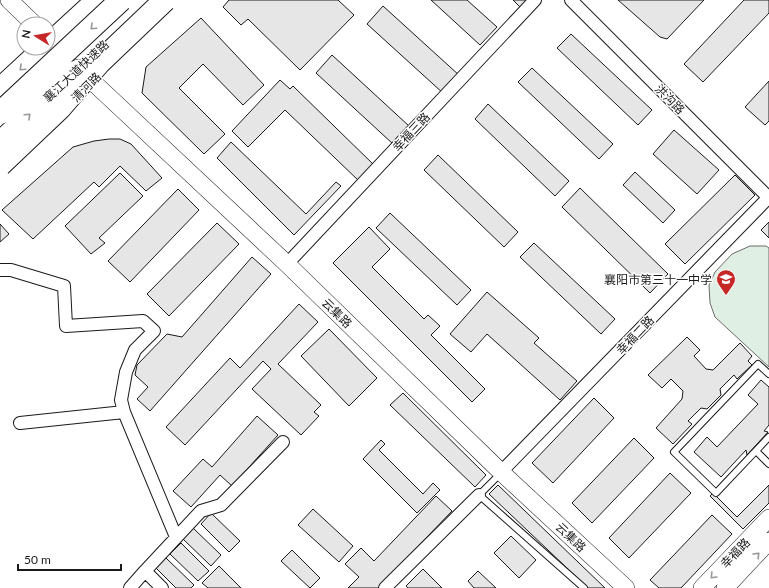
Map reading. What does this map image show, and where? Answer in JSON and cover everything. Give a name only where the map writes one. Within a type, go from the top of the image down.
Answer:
[{"type":"highway","name":"襄江大道快速路","points":[[0,113],[121,0]]},
{"type":"highway","name":"襄江大道快速路","points":[[0,143],[152,0]]},
{"type":"highway","points":[[0,165],[60,108],[100,62],[165,0]]},
{"type":"main road","points":[[56,36],[96,0]]},
{"type":"main road","name":"清河路","points":[[0,175],[174,0]]},
{"type":"main road","points":[[0,88],[34,56]]},
{"type":"street","points":[[9,0],[26,16]]},
{"type":"street","name":"幸福三路","points":[[287,264],[535,0]]},
{"type":"street","name":"洪沟路","points":[[571,0],[769,197]]},
{"type":"street","name":"云集路","points":[[56,50],[287,264],[502,472],[626,588]]},
{"type":"street","name":"幸福二路","points":[[502,472],[769,197]]},
{"type":"street","points":[[0,270],[12,270],[64,286],[66,326],[143,321],[154,331],[135,350],[126,372],[121,400],[124,412],[176,537]]},
{"type":"street","points":[[20,423],[124,412]]},
{"type":"street","points":[[130,588],[201,511],[221,505],[283,442]]},
{"type":"street","points":[[385,588],[479,495]]},
{"type":"street","name":"幸福路","points":[[702,588],[769,518]]},
{"type":"street","name":"幸福路","points":[[725,588],[769,541]]},
{"type":"street","points":[[145,571],[162,588]]},
{"type":"lane","points":[[769,374],[758,364],[674,452],[716,492],[769,437]]},
{"type":"lane","points":[[756,451],[769,464]]},
{"type":"lane","points":[[502,472],[479,495],[584,588]]},
{"type":"green space","points":[[750,246],[766,246],[769,248],[769,367],[715,317],[710,303],[709,285],[715,272],[732,254]]},
{"type":"building","points":[[229,0],[338,0],[354,15],[300,70],[248,19],[241,25],[223,7]]},
{"type":"building","points":[[431,0],[467,0],[497,27],[480,45]]},
{"type":"building","points":[[513,0],[529,0],[521,8]]},
{"type":"building","points":[[618,0],[704,0],[667,39],[660,37]]},
{"type":"building","points":[[744,0],[769,0],[769,13],[703,82],[684,64]]},
{"type":"building","points":[[383,6],[460,76],[444,94],[367,24]]},
{"type":"building","points":[[201,18],[264,85],[243,105],[203,64],[179,88],[225,134],[204,154],[142,93],[146,67]]},
{"type":"building","points":[[571,34],[652,110],[638,125],[557,48]]},
{"type":"building","points":[[332,55],[409,126],[393,144],[316,73]]},
{"type":"building","points":[[532,68],[613,144],[599,159],[518,82]]},
{"type":"building","points":[[280,80],[290,89],[293,86],[375,166],[360,182],[285,110],[248,147],[232,131]]},
{"type":"building","points":[[769,81],[769,121],[765,125],[745,107]]},
{"type":"building","points":[[488,104],[569,181],[555,196],[475,119]]},
{"type":"building","points":[[674,130],[719,170],[697,194],[653,154]]},
{"type":"building","points":[[120,139],[131,144],[162,178],[146,191],[120,166],[99,187],[94,182],[33,239],[2,210],[73,147],[94,141]]},
{"type":"building","points":[[231,142],[306,214],[336,182],[341,186],[294,235],[217,158]]},
{"type":"building","points":[[438,155],[518,232],[504,247],[424,170]]},
{"type":"building","points":[[635,172],[675,210],[663,223],[623,185]]},
{"type":"building","points":[[120,173],[143,196],[99,238],[105,243],[91,254],[65,226]]},
{"type":"building","points":[[735,175],[755,195],[685,264],[665,244]]},
{"type":"building","points":[[580,188],[668,274],[650,293],[562,207]]},
{"type":"building","points":[[178,189],[199,210],[130,282],[108,261]]},
{"type":"building","points":[[390,213],[471,290],[457,305],[376,228]]},
{"type":"building","points":[[769,222],[769,238],[761,230]]},
{"type":"building","points":[[217,223],[239,244],[169,316],[147,294]]},
{"type":"building","points":[[0,224],[9,234],[0,242]]},
{"type":"building","points":[[369,227],[390,249],[372,267],[424,319],[428,315],[440,326],[431,335],[485,389],[472,402],[333,263]]},
{"type":"building","points":[[534,243],[615,319],[601,334],[520,257]]},
{"type":"building","points":[[252,257],[271,274],[150,411],[137,399],[148,387],[135,375],[137,365],[167,334],[182,337]]},
{"type":"building","points":[[487,292],[539,338],[534,343],[577,381],[560,400],[487,334],[471,352],[450,334]]},
{"type":"building","points":[[299,304],[318,322],[278,364],[321,405],[314,412],[319,416],[301,435],[252,389],[271,369],[263,361],[185,445],[166,427],[230,358],[240,368]]},
{"type":"building","points":[[329,329],[377,378],[349,406],[301,356]]},
{"type":"building","points":[[687,337],[700,350],[694,356],[706,369],[713,370],[740,343],[752,356],[748,361],[752,365],[737,379],[734,375],[720,389],[721,395],[707,409],[701,408],[688,421],[692,424],[673,444],[656,428],[682,399],[683,391],[671,379],[662,388],[648,375]]},
{"type":"building","points":[[761,380],[769,387],[769,425],[764,431],[768,432],[747,455],[746,450],[721,477],[694,452],[707,437],[717,447],[758,404],[748,395]]},
{"type":"building","points":[[403,393],[486,475],[475,487],[390,405]]},
{"type":"building","points":[[594,398],[614,418],[553,483],[532,463]]},
{"type":"building","points":[[257,416],[278,435],[232,486],[220,475],[191,507],[173,491],[203,459],[212,467]]},
{"type":"building","points":[[634,438],[654,458],[592,523],[572,503]]},
{"type":"building","points":[[381,440],[385,444],[379,450],[423,494],[433,483],[440,490],[417,513],[363,459]]},
{"type":"building","points":[[670,473],[691,493],[629,558],[609,538]]},
{"type":"building","points":[[498,485],[605,588],[588,588],[489,494]]},
{"type":"building","points":[[769,485],[769,503],[743,529],[710,496],[713,493],[737,517]]},
{"type":"building","points":[[436,496],[452,511],[378,588],[348,588],[359,577],[345,564],[361,548],[374,561]]},
{"type":"building","points":[[313,509],[353,546],[339,562],[298,525]]},
{"type":"building","points":[[211,513],[240,541],[229,552],[201,524]]},
{"type":"building","points":[[712,515],[732,534],[681,588],[659,588],[650,580]]},
{"type":"building","points":[[193,528],[221,555],[211,566],[183,539]]},
{"type":"building","points":[[511,536],[536,560],[519,578],[494,553]]},
{"type":"building","points":[[181,543],[209,571],[198,581],[170,554]]},
{"type":"building","points":[[292,550],[320,578],[310,588],[281,561]]},
{"type":"building","points":[[166,558],[194,585],[191,588],[176,588],[156,568]]},
{"type":"building","points":[[219,566],[241,588],[208,588],[202,583]]},
{"type":"building","points":[[423,569],[442,588],[408,588],[406,586]]},
{"type":"building","points":[[478,571],[496,588],[474,588],[468,581]]},
{"type":"place","name":"襄阳市第三十一中学","points":[[726,296]]}]
